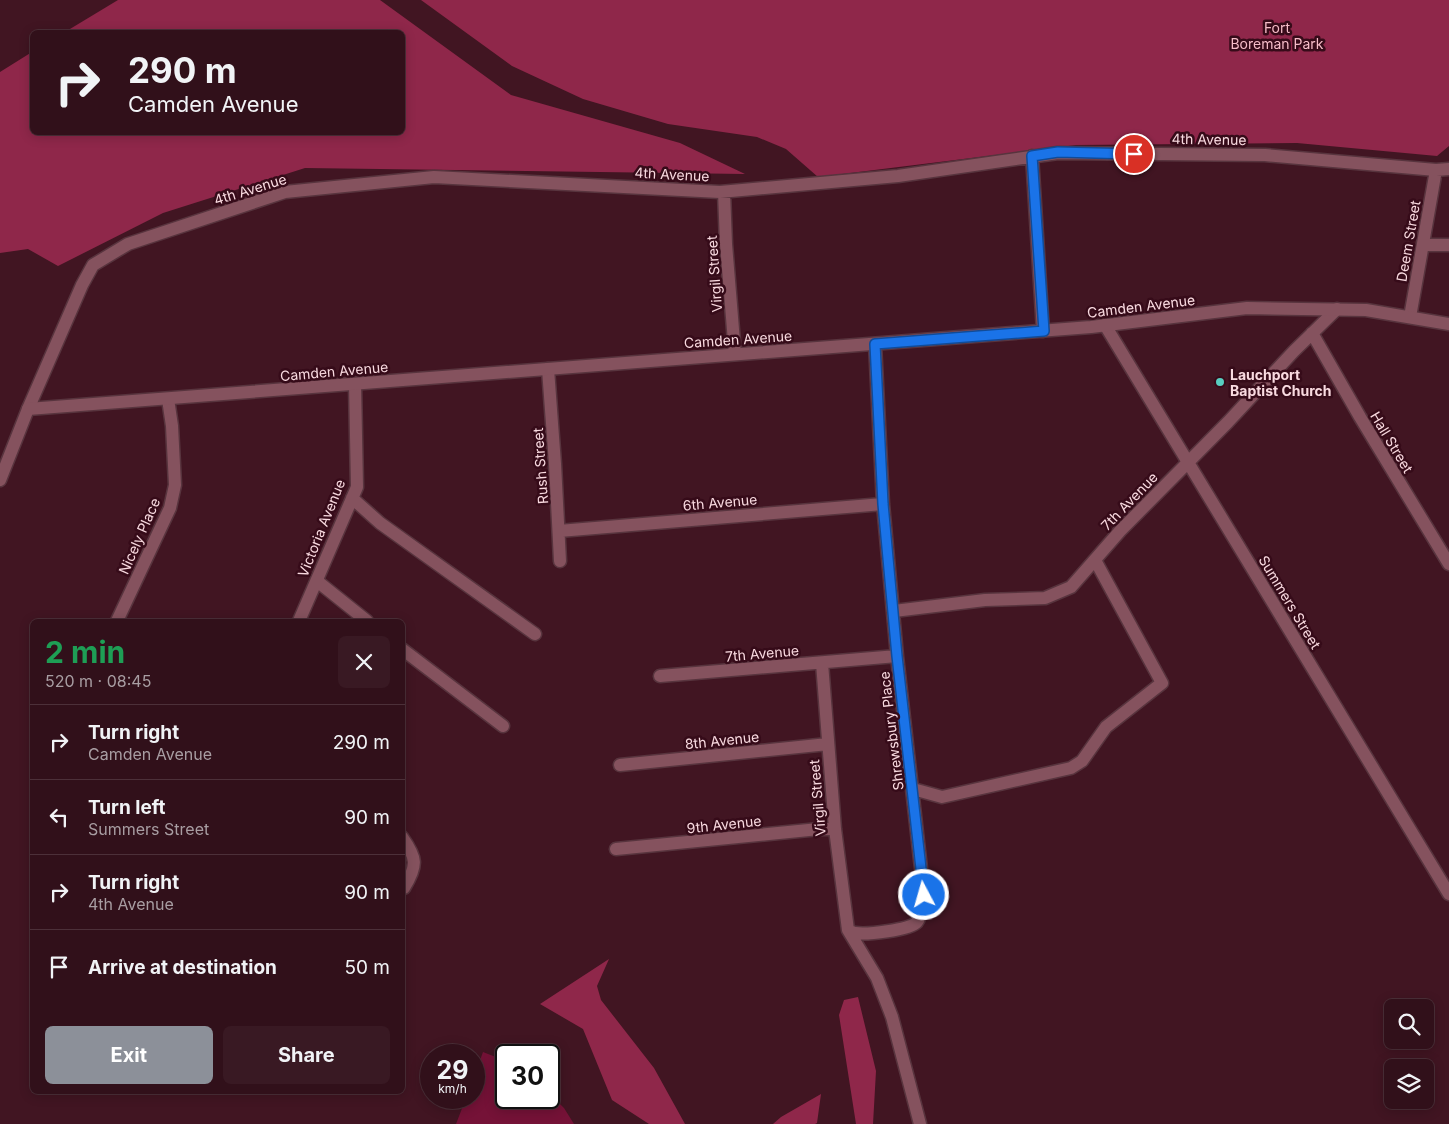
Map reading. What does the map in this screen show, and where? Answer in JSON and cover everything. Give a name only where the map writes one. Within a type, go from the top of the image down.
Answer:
[{"type":"street","name":"4th Avenue","points":[[0,480],[28,409],[82,285],[93,265],[128,244],[285,192],[434,176],[724,192],[898,176],[1058,152],[1265,155],[1443,170]]},
{"type":"street","points":[[1032,156],[1044,331]]},
{"type":"street","name":"Deem Street","points":[[1410,317],[1423,245],[1443,170]]},
{"type":"street","name":"Virgil Street","points":[[724,192],[726,244],[735,354]]},
{"type":"street","points":[[1423,245],[1449,245]]},
{"type":"street","name":"Camden Avenue","points":[[28,409],[1106,326],[1247,308],[1366,310],[1449,324]]},
{"type":"street","name":"7th Avenue","points":[[894,611],[985,600],[1045,598],[1071,587],[1120,531],[1336,309]]},
{"type":"street","name":"Summers Street","points":[[1106,326],[1449,894]]},
{"type":"street","name":"Hall Street","points":[[1312,333],[1360,417],[1449,564]]},
{"type":"street","name":"Shrewsbury Place","points":[[848,930],[855,933],[908,927],[916,922],[920,916],[924,895],[897,656],[883,504],[875,344]]},
{"type":"street","name":"Rush Street","points":[[548,368],[560,561]]},
{"type":"street","name":"Victoria Avenue","points":[[300,619],[357,487],[355,384]]},
{"type":"street","name":"Nicely Place","points":[[118,619],[170,508],[175,485],[172,426],[168,399]]},
{"type":"street","points":[[352,498],[380,524],[535,634]]},
{"type":"street","name":"6th Avenue","points":[[559,531],[883,504]]},
{"type":"street","points":[[913,789],[942,797],[1071,768],[1082,761],[1106,727],[1162,682],[1095,560]]},
{"type":"street","points":[[317,581],[364,619]]},
{"type":"street","points":[[405,651],[503,726]]},
{"type":"street","name":"7th Avenue","points":[[660,676],[897,656]]},
{"type":"street","name":"Virgil Street","points":[[822,663],[835,829],[848,930]]},
{"type":"street","name":"8th Avenue","points":[[620,765],[828,744]]},
{"type":"street","name":"9th Avenue","points":[[616,849],[835,829]]},
{"type":"street","points":[[405,841],[414,854],[414,865],[405,886]]},
{"type":"street","points":[[848,930],[877,978],[892,1017],[920,1124]]},
{"type":"shaded area","points":[[485,1053],[495,1057],[495,1109],[560,1109],[560,1104],[574,1124],[456,1124],[462,1109],[485,1109]]},
{"type":"green space","points":[[118,0],[380,0],[511,95],[680,143],[745,174],[305,168],[163,213],[58,266],[28,249],[0,253],[0,72],[30,53],[30,135],[405,135],[405,30],[68,30]]},
{"type":"green space","name":"Fort Boreman Park","points":[[421,0],[1449,0],[1449,146],[1437,156],[1297,143],[1076,145],[818,177],[786,149],[757,137],[668,124],[583,99],[512,66]]},
{"type":"green space","points":[[609,959],[597,986],[601,1000],[654,1068],[685,1124],[649,1124],[612,1100],[583,1029],[540,1004]]},
{"type":"green space","points":[[858,997],[876,1071],[873,1124],[856,1124],[839,1015],[844,1000]]},
{"type":"green space","points":[[821,1094],[817,1123],[773,1124],[781,1117]]},
{"type":"place","name":"Lauchport Baptist Church","points":[[1220,382]]},
{"type":"route","points":[[924,895],[897,656],[883,504],[875,344],[1044,331],[1032,156],[1058,152],[1134,154]]}]
